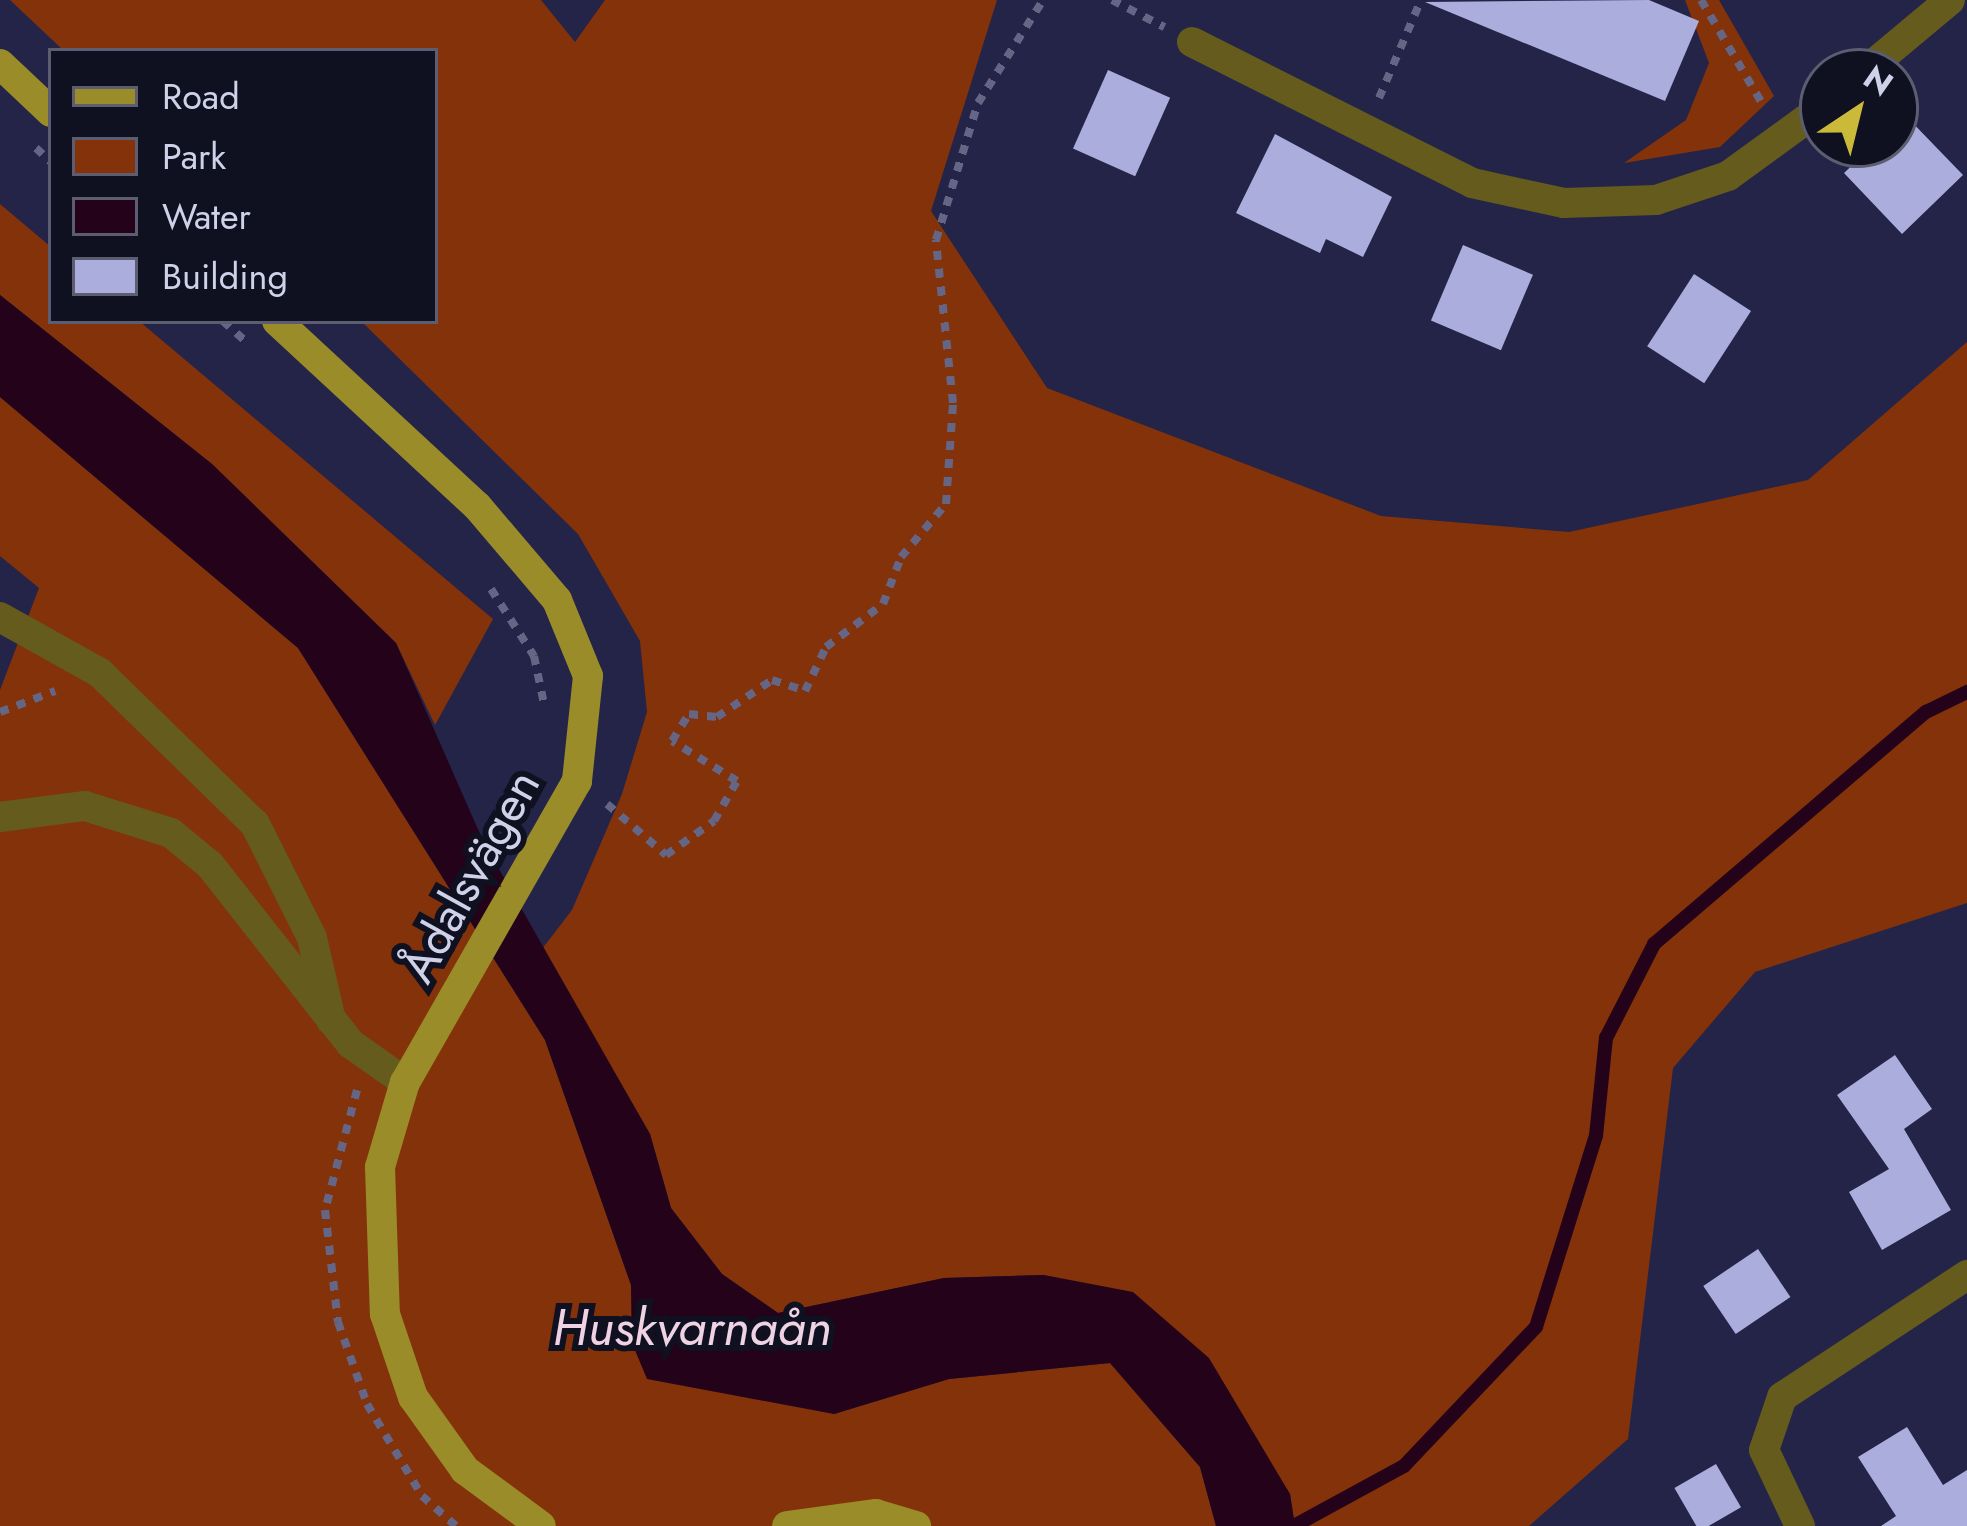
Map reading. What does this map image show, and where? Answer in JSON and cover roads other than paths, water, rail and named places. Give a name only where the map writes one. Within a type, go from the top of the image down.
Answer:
[{"type":"main road","points":[[0,64],[48,109]]},
{"type":"main road","name":"Ådalsvägen","points":[[280,324],[477,506],[557,600],[588,676],[577,782],[405,1082],[380,1167],[385,1314],[413,1397],[464,1470],[541,1526]]},
{"type":"main road","points":[[788,1526],[876,1514],[916,1526]]},
{"type":"street","points":[[1893,48],[1950,0]]},
{"type":"street","points":[[1192,42],[1364,133],[1472,183],[1564,203],[1656,200],[1728,176],[1799,124]]},
{"type":"street","points":[[0,616],[100,673],[255,824],[312,938],[331,1019]]},
{"type":"street","points":[[0,817],[85,806],[172,833],[210,865],[331,1019],[405,1082]]},
{"type":"street","points":[[1800,1526],[1764,1450],[1782,1396],[1967,1275]]},
{"type":"water","name":"Huskvarnaån","points":[[0,295],[212,464],[396,643],[484,843],[650,1134],[671,1208],[722,1274],[778,1313],[944,1278],[1044,1275],[1133,1292],[1209,1358],[1290,1494],[1295,1526],[1216,1526],[1200,1467],[1110,1363],[949,1379],[834,1414],[647,1379],[632,1343],[631,1285],[545,1040],[298,648],[0,397]]},
{"type":"waterway","points":[[1294,1526],[1404,1466],[1536,1327],[1596,1136],[1606,1038],[1654,944],[1926,712],[1967,692]]}]
